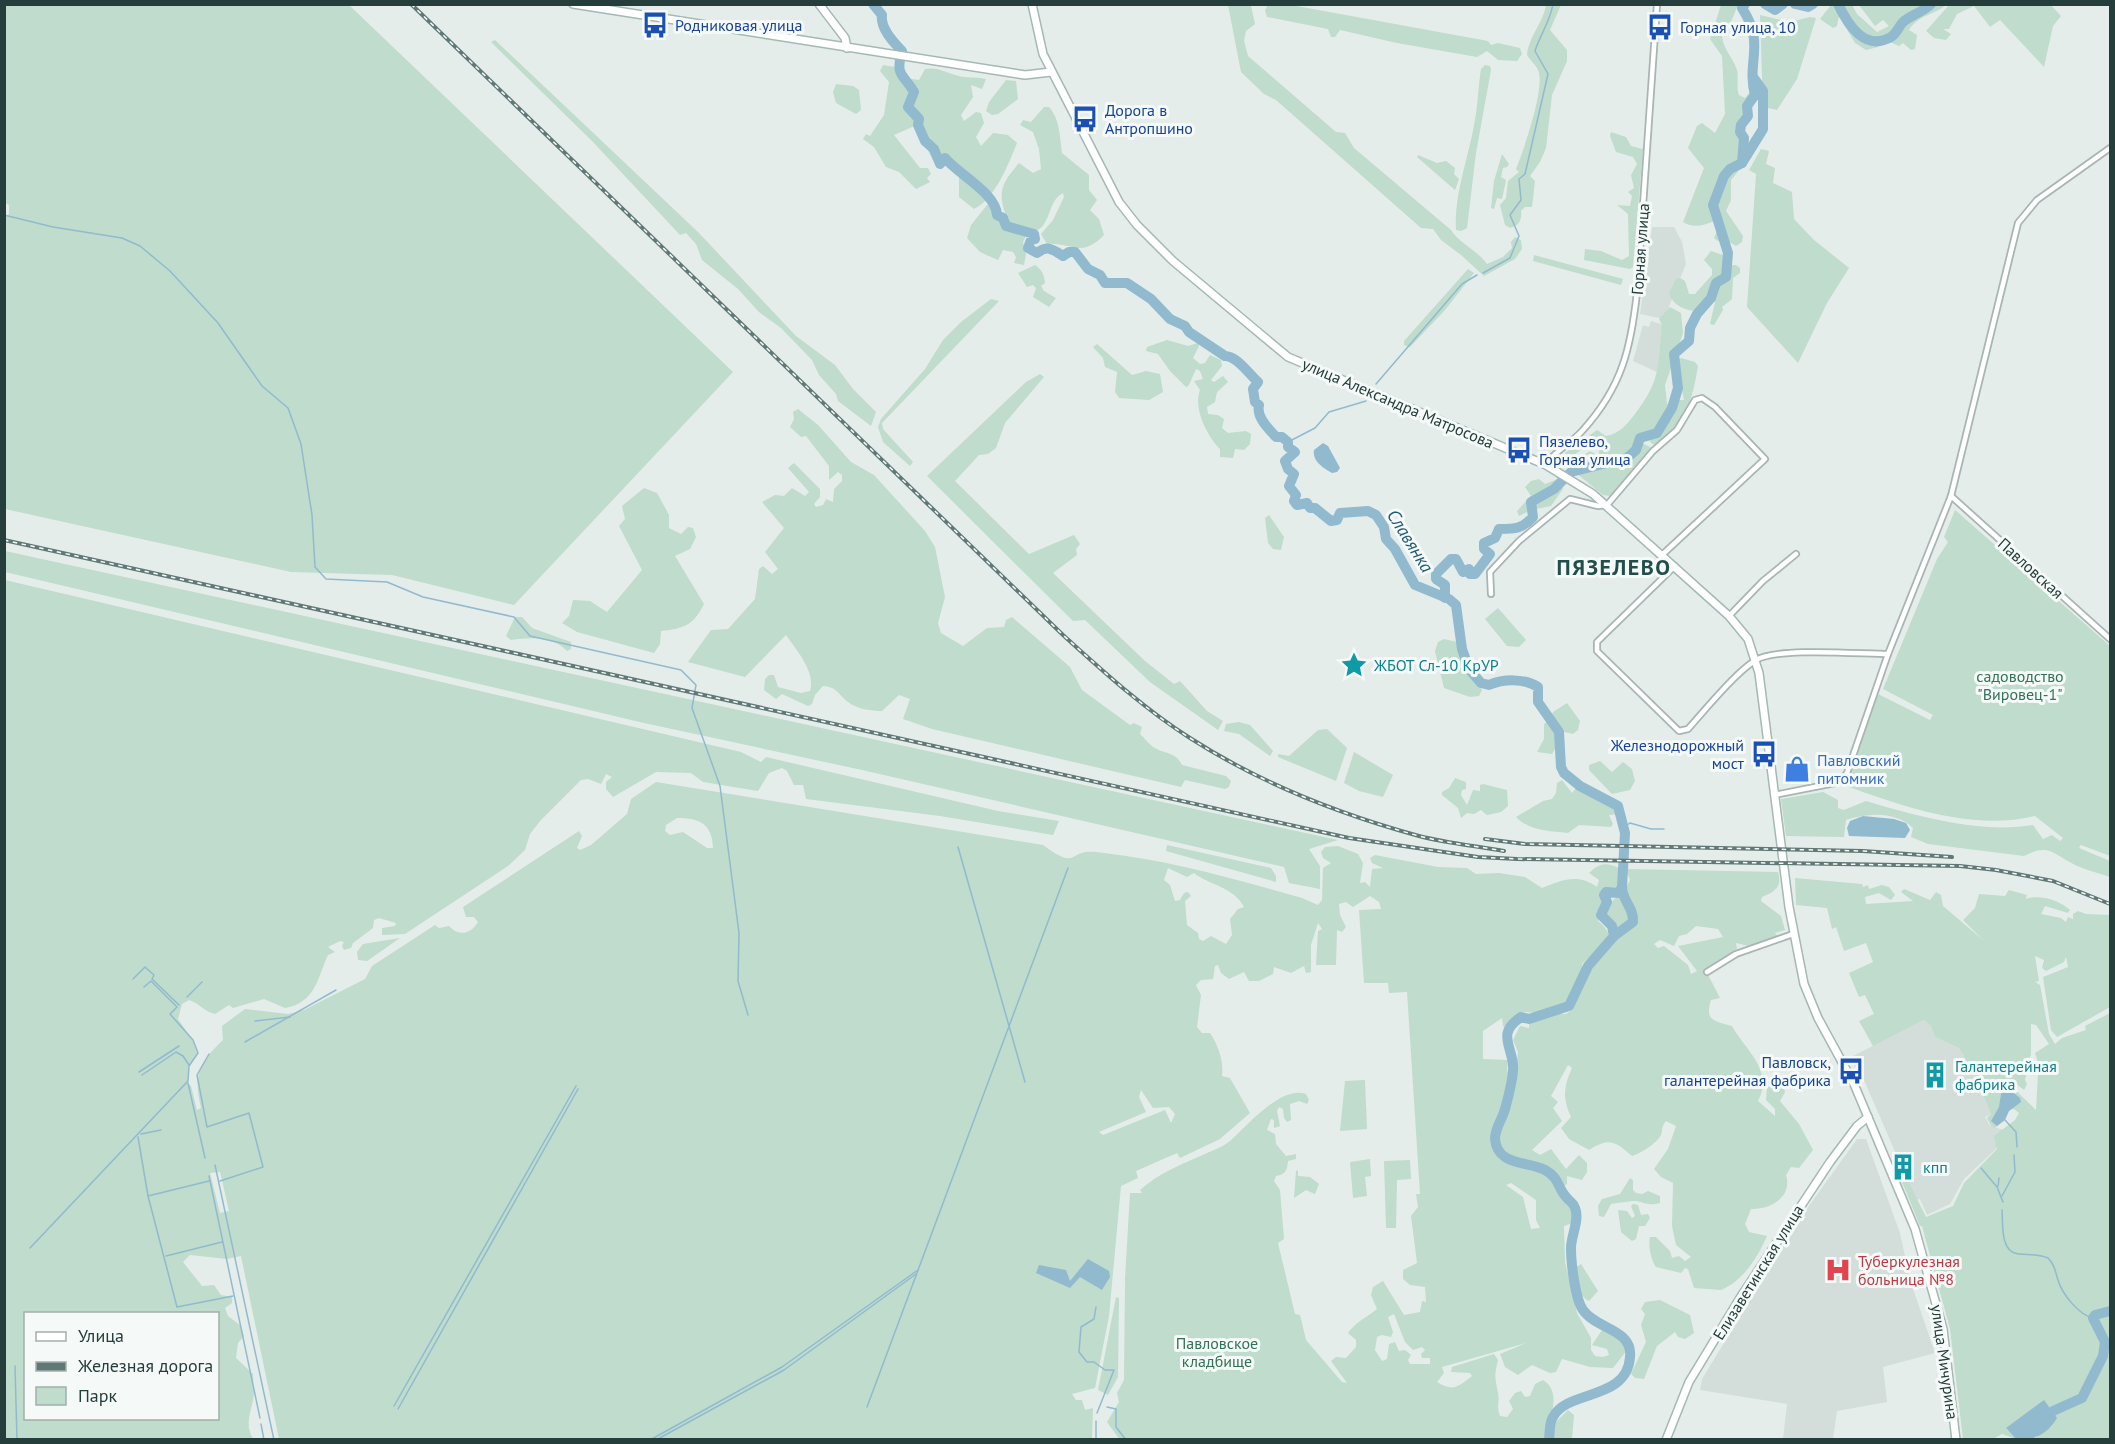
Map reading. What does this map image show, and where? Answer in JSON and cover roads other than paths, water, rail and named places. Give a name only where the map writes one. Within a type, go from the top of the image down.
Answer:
[{"type":"main road","points":[[573,4],[1025,75],[1051,72]]},
{"type":"main road","points":[[819,4],[845,38],[847,48]]},
{"type":"main road","name":"улица Александра Матросова","points":[[1032,4],[1039,40],[1051,72],[1127,214],[1173,261],[1276,349],[1319,371],[1546,465],[1585,488],[1607,505],[1729,616],[1748,639],[1756,660],[1793,934],[1810,1002],[1851,1078],[1868,1117]]},
{"type":"main road","name":"Елизаветинская улица","points":[[1666,1440],[1689,1382],[1740,1298],[1830,1162],[1857,1126],[1868,1117]]},
{"type":"main road","name":"улица Мичурина","points":[[1868,1117],[1915,1229],[1938,1305],[1945,1340],[1956,1440]]},
{"type":"street","name":"Горная улица","points":[[1546,465],[1594,418],[1618,379],[1633,335],[1657,4]]},
{"type":"street","points":[[1774,795],[1840,782],[1844,779],[1888,654],[1951,496],[2018,223],[2037,200],[2110,148]]},
{"type":"street","points":[[1491,594],[1490,572],[1519,542],[1570,499],[1598,506],[1607,505],[1653,450],[1677,430],[1695,400],[1702,398],[1715,407],[1765,459],[1662,555]]},
{"type":"street","name":"Павловская","points":[[1951,496],[2110,639]]},
{"type":"street","points":[[1729,616],[1763,580],[1796,554]]},
{"type":"street","points":[[1675,566],[1597,642],[1596,651],[1679,731],[1688,729],[1715,698],[1756,660],[1816,652],[1888,654]]},
{"type":"street","points":[[1707,972],[1736,954],[1793,934]]},
{"type":"water","points":[[1323,443],[1328,446],[1340,468],[1337,472],[1332,473],[1325,469],[1315,458],[1314,450]]},
{"type":"water","points":[[1863,816],[1894,819],[1906,823],[1910,830],[1905,838],[1849,836],[1847,828],[1850,821]]},
{"type":"water","points":[[2005,1086],[2020,1098],[2021,1102],[2009,1111],[2005,1120],[1997,1126],[1991,1121],[1999,1107],[2002,1088]]},
{"type":"water","points":[[1088,1259],[1109,1271],[1110,1277],[1102,1290],[1080,1277],[1070,1288],[1036,1273],[1039,1265],[1066,1270],[1070,1281]]},
{"type":"water","points":[[2044,1400],[2057,1418],[2053,1424],[2039,1435],[2029,1439],[2016,1439],[2006,1428]]},
{"type":"waterway","name":"Славянка","points":[[873,4],[882,15],[883,25],[888,34],[902,51],[899,66],[901,74],[914,92],[908,107],[919,119],[918,125],[925,141],[934,149],[940,164],[945,158],[984,192],[995,207],[997,215],[1003,218],[1006,226],[1034,234],[1035,239],[1031,240],[1028,248],[1037,253],[1050,249],[1063,256],[1069,252],[1075,252],[1088,269],[1100,275],[1105,283],[1127,283],[1151,299],[1170,319],[1185,326],[1189,332],[1243,366],[1258,382],[1253,389],[1255,402],[1259,405],[1259,414],[1263,422],[1276,437],[1282,437],[1288,442],[1288,447],[1295,452],[1285,461],[1288,469],[1294,474],[1289,486],[1296,495],[1294,501],[1297,505],[1307,503],[1310,508],[1315,508],[1331,521],[1337,520],[1340,513],[1368,511],[1376,515],[1384,527],[1386,539],[1395,549],[1415,585],[1449,599],[1456,605],[1462,649],[1469,669],[1481,683],[1489,685],[1520,681],[1538,687],[1538,702],[1559,732],[1561,767],[1564,773],[1580,786],[1618,806],[1625,833],[1622,887],[1619,893],[1606,892],[1604,895],[1607,902],[1601,915],[1612,926],[1614,936],[1588,966],[1569,1006],[1529,1019],[1521,1017],[1509,1028],[1507,1039],[1513,1075],[1505,1109],[1495,1135],[1497,1148],[1501,1154],[1514,1161],[1538,1167],[1550,1173],[1573,1204],[1576,1217],[1571,1254],[1580,1305],[1589,1317],[1620,1335],[1629,1348],[1630,1357],[1626,1371],[1619,1381],[1560,1408],[1552,1419],[1549,1440]]},
{"type":"waterway","points":[[1483,273],[1510,258],[1519,236],[1510,215],[1521,200],[1519,179],[1525,174],[1548,74],[1535,51],[1550,17],[1553,4]]},
{"type":"waterway","points":[[1445,598],[1445,585],[1436,579],[1436,574],[1451,559],[1456,559],[1463,572],[1469,569],[1470,574],[1475,574],[1490,554],[1484,549],[1484,543],[1495,538],[1499,529],[1518,528],[1529,521],[1533,517],[1531,502],[1554,489],[1571,472],[1627,458],[1636,450],[1640,438],[1657,433],[1672,408],[1678,388],[1674,354],[1689,341],[1690,328],[1697,314],[1711,298],[1716,283],[1726,277],[1728,253],[1713,205],[1724,176],[1730,169],[1742,163],[1744,138],[1740,132],[1741,125],[1748,116],[1747,106],[1755,95],[1753,32],[1742,8],[1745,4]]},
{"type":"waterway","points":[[1765,4],[1775,10],[1783,4]]},
{"type":"waterway","points":[[1795,4],[1808,7],[1813,4]]},
{"type":"waterway","points":[[1838,4],[1852,28],[1865,39],[1873,41],[1882,41],[1891,37],[1903,22],[1931,4]]},
{"type":"waterway","points":[[1742,163],[1763,129],[1763,91],[1753,77]]},
{"type":"waterway","points":[[4,215],[53,227],[122,238],[140,246],[170,271],[218,323],[262,386],[288,408],[301,444],[312,515],[315,567],[326,579],[387,582],[423,597],[514,617],[530,636],[681,670],[696,685],[692,708],[720,786],[739,933],[738,981],[748,1015]]},
{"type":"waterway","points":[[1376,384],[1462,284],[1477,275]]},
{"type":"waterway","points":[[1288,442],[1315,428],[1329,412],[1366,401]]},
{"type":"waterway","points":[[1624,827],[1630,823],[1651,829],[1664,829]]},
{"type":"waterway","points":[[958,847],[1025,1082]]},
{"type":"waterway","points":[[867,1407],[1068,868]]},
{"type":"waterway","points":[[1614,936],[1633,922],[1632,912],[1622,887]]},
{"type":"waterway","points":[[133,979],[145,967],[154,975],[152,979],[179,1005]]},
{"type":"waterway","points":[[30,1248],[188,1081],[189,1066],[198,1053],[193,1040],[170,1014],[177,1007],[151,981],[144,987]]},
{"type":"waterway","points":[[187,997],[202,982]]},
{"type":"waterway","points":[[245,1042],[336,990]]},
{"type":"waterway","points":[[255,1021],[290,1017]]},
{"type":"waterway","points":[[139,1072],[179,1046]]},
{"type":"waterway","points":[[142,1075],[176,1052],[183,1056],[189,1065]]},
{"type":"waterway","points":[[209,1054],[197,1075],[207,1127],[249,1113],[263,1167],[220,1181]]},
{"type":"waterway","points":[[188,1083],[205,1158]]},
{"type":"waterway","points":[[394,1406],[576,1086]]},
{"type":"waterway","points":[[398,1409],[578,1089]]},
{"type":"waterway","points":[[2005,1120],[2016,1132],[2017,1147]]},
{"type":"waterway","points":[[141,1134],[161,1130]]},
{"type":"waterway","points":[[138,1137],[148,1196],[177,1307],[233,1296]]},
{"type":"waterway","points":[[2002,1196],[2015,1172],[2014,1155]]},
{"type":"waterway","points":[[215,1165],[274,1440]]},
{"type":"waterway","points":[[1981,1168],[1997,1187],[2003,1202]]},
{"type":"waterway","points":[[209,1176],[260,1418]]},
{"type":"waterway","points":[[1998,1186],[1999,1178]]},
{"type":"waterway","points":[[148,1196],[209,1181]]},
{"type":"waterway","points":[[2002,1210],[2004,1237],[2008,1249],[2019,1254],[2048,1258],[2067,1297],[2082,1313],[2093,1318]]},
{"type":"waterway","points":[[166,1256],[222,1242]]},
{"type":"waterway","points":[[650,1440],[782,1367],[918,1270]]},
{"type":"waterway","points":[[656,1440],[784,1370],[916,1274]]},
{"type":"waterway","points":[[1096,1307],[1094,1319],[1081,1327],[1079,1352],[1087,1362],[1094,1362],[1105,1370],[1114,1370],[1097,1413]]},
{"type":"waterway","points":[[2025,1440],[2053,1411],[2082,1398],[2103,1356],[2105,1342],[2093,1318],[2095,1315],[2110,1311]]},
{"type":"waterway","points":[[15,1366],[17,1440]]},
{"type":"waterway","points":[[1107,1407],[1116,1409],[1116,1427],[1126,1440]]},
{"type":"waterway","points":[[1096,1421],[1096,1440]]},
{"type":"waterway","points":[[261,1424],[264,1440]]},
{"type":"railway","points":[[411,4],[1063,635],[1156,715],[1217,754],[1301,796],[1359,818],[1419,836],[1504,851]]},
{"type":"railway","points":[[4,540],[1349,838],[1478,857],[1517,859],[1960,866],[2053,881],[2110,904]]},
{"type":"railway","points":[[1485,839],[1525,844],[1863,851],[1952,857]]},
{"type":"place","name":"Родниковая улица","points":[[655,25]]},
{"type":"place","name":"Горная улица, 10","points":[[1660,27]]},
{"type":"place","name":"Дорога в Антропшино","points":[[1085,119]]},
{"type":"place","name":"Пязелево, Горная улица","points":[[1519,450]]},
{"type":"place","name":"ЖБОТ Сл-10 КрУР","points":[[1354,665]]},
{"type":"place","name":"Железнодорожный мост","points":[[1764,754]]},
{"type":"place","name":"Павловский питомник","points":[[1797,769]]},
{"type":"place","name":"Павловск, галантерейная фабрика","points":[[1851,1071]]},
{"type":"place","name":"Галантерейная фабрика","points":[[1935,1075]]},
{"type":"place","name":"кпп","points":[[1903,1167]]},
{"type":"place","name":"Туберкулезная больница №8","points":[[1838,1270]]},
{"type":"district","name":"ПЯЗЕЛЕВО","points":[[1614,567]]},
{"type":"park label","name":"садоводство \"Вировец-1\"","points":[[2020,685]]},
{"type":"park label","name":"Павловское кладбище","points":[[1217,1352]]}]
